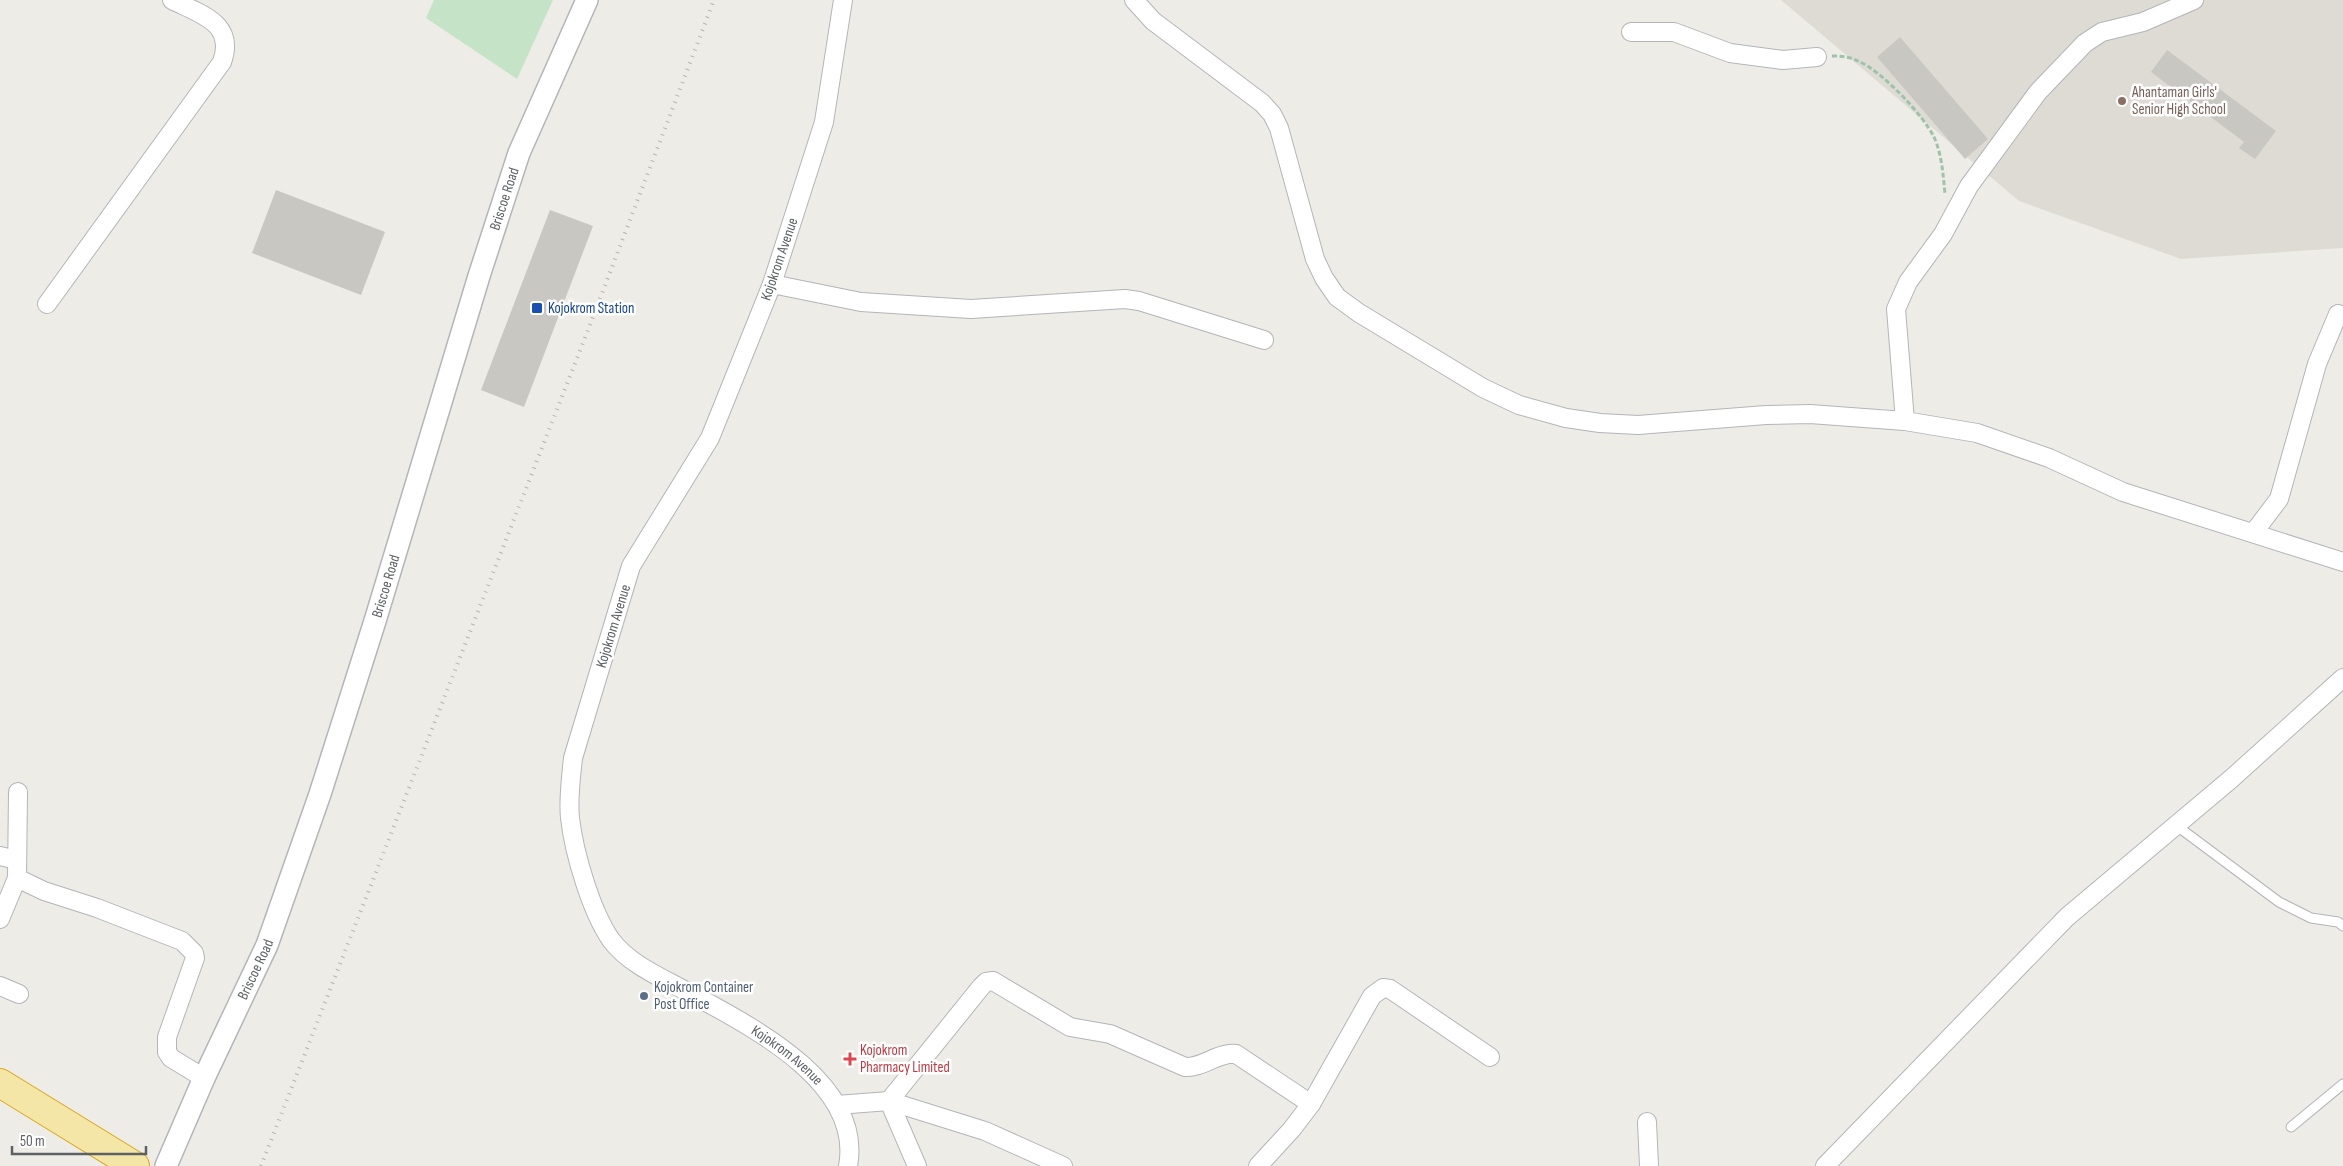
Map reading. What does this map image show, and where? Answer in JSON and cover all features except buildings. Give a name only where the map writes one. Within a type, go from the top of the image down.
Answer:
[{"type":"highway","points":[[0,1083],[135,1166]]},
{"type":"street","points":[[47,304],[222,62],[227,48],[226,36],[206,17],[172,0]]},
{"type":"street","name":"Briscoe Road","points":[[166,1166],[204,1078],[266,945],[279,910],[320,794],[516,161],[587,0]]},
{"type":"street","name":"Kojokrom Avenue","points":[[843,0],[824,122],[772,284],[710,438],[631,566],[573,758],[570,784],[570,818],[576,850],[596,913],[612,941],[637,964],[747,1025],[777,1044],[813,1075],[837,1105],[847,1130],[850,1158],[848,1166]]},
{"type":"street","points":[[1134,0],[1153,22],[1262,103],[1272,114],[1279,128],[1316,259],[1324,278],[1338,297],[1359,313],[1483,388],[1519,405],[1566,418],[1600,423],[1638,425],[1766,415],[1810,414],[1905,421],[1977,433],[2005,441],[2049,458],[2114,488],[2343,562]]},
{"type":"street","points":[[1905,421],[1896,308],[1908,282],[1948,224],[1969,186],[2038,92],[2085,43],[2102,32],[2144,22],[2194,0]]},
{"type":"street","points":[[1631,32],[1674,32],[1730,53],[1783,60],[1817,57]]},
{"type":"street","points":[[772,284],[861,302],[963,308],[1125,299],[1140,301],[1264,340]]},
{"type":"street","points":[[2254,532],[2279,499],[2317,364],[2338,314]]},
{"type":"street","points":[[1825,1166],[2067,917],[2176,826],[2311,709],[2343,678]]},
{"type":"street","points":[[0,919],[17,878],[18,792]]},
{"type":"street","points":[[0,856],[17,860]]},
{"type":"street","points":[[17,878],[44,891],[97,908],[182,941],[190,948],[195,958],[167,1037],[166,1052],[171,1058],[204,1078]]},
{"type":"street","points":[[889,1101],[981,987],[986,982],[993,981],[1070,1027],[1110,1034],[1184,1067],[1195,1066],[1223,1054],[1236,1054],[1311,1104]]},
{"type":"street","points":[[0,986],[19,994]]},
{"type":"street","points":[[1258,1166],[1292,1130],[1311,1104],[1372,996],[1383,988],[1390,989],[1490,1057]]},
{"type":"street","points":[[889,1101],[917,1166]]},
{"type":"street","points":[[837,1105],[889,1101],[985,1131],[1063,1166]]},
{"type":"street","points":[[1647,1122],[1649,1166]]},
{"type":"lane","points":[[2176,826],[2279,902],[2311,918],[2338,922],[2343,926]]},
{"type":"lane","points":[[2291,1127],[2343,1084]]},
{"type":"path","points":[[1817,57],[1842,56],[1860,61],[1877,73],[1921,114],[1934,138],[1942,160],[1948,224]]},
{"type":"shaded area","name":"Ahantaman Girls' Senior High School","points":[[1781,0],[2343,0],[2343,248],[2181,259],[2019,201]]},
{"type":"green space","points":[[434,0],[553,0],[517,79],[426,18]]},
{"type":"railway","points":[[261,1166],[583,343],[714,0]]},
{"type":"place","name":"Ahantaman Girls' Senior High School","points":[[2122,101]]},
{"type":"place","name":"Kojokrom Station","points":[[537,308]]},
{"type":"place","name":"Kojokrom Container Post Office","points":[[644,996]]},
{"type":"place","name":"Kojokrom Pharmacy Limited","points":[[850,1059]]}]
